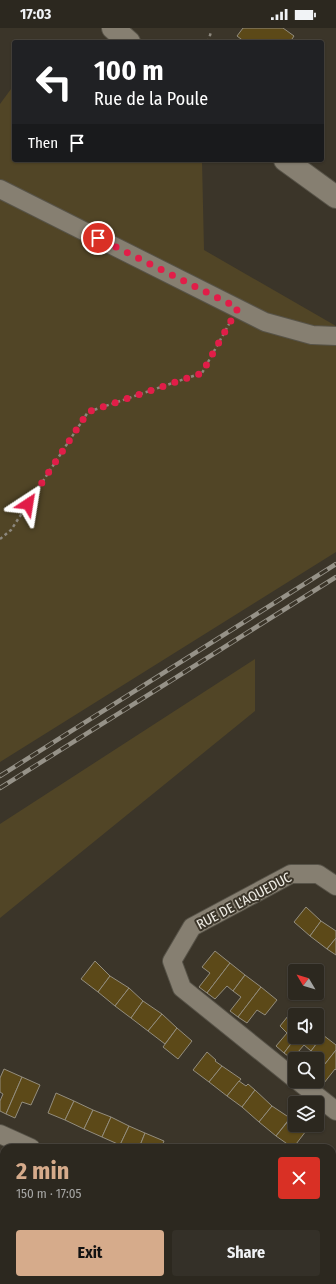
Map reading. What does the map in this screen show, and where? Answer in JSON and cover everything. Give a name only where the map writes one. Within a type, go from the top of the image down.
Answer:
[{"type":"street","points":[[113,28],[127,40]]},
{"type":"street","points":[[288,162],[336,197]]},
{"type":"street","points":[[0,188],[265,322],[312,335],[336,336]]},
{"type":"street","name":"RUE DE L'AQUEDUC","points":[[288,1073],[182,988],[172,961],[192,927],[291,874],[318,874],[336,886]]},
{"type":"street","points":[[307,1088],[336,1111]]},
{"type":"street","points":[[0,1134],[22,1144]]},
{"type":"path","points":[[209,40],[211,32]]},
{"type":"path","points":[[0,539],[11,530],[88,412],[202,373],[238,308]]},
{"type":"shaded area","points":[[12,90],[12,162],[202,162],[204,250],[336,326],[336,552],[0,762],[0,104]]},
{"type":"shaded area","points":[[255,659],[255,711],[0,918],[0,824]]},
{"type":"building","points":[[243,28],[283,28],[294,36],[291,40],[242,40],[237,36]]},
{"type":"building","points":[[306,907],[321,921],[310,936],[294,922]]},
{"type":"building","points":[[321,921],[336,931],[336,938],[327,949],[310,936]]},
{"type":"building","points":[[336,938],[336,955],[327,949]]},
{"type":"building","points":[[215,951],[230,963],[207,993],[199,987],[210,973],[202,967]]},
{"type":"building","points":[[95,961],[110,976],[98,992],[81,979]]},
{"type":"building","points":[[230,963],[245,975],[233,991],[227,986],[215,999],[207,993]]},
{"type":"building","points":[[245,975],[261,987],[238,1017],[230,1011],[241,997],[233,991]]},
{"type":"building","points":[[110,976],[129,988],[115,1006],[98,992]]},
{"type":"building","points":[[261,987],[277,1000],[265,1015],[257,1010],[247,1023],[238,1017]]},
{"type":"building","points":[[129,988],[143,1001],[131,1018],[115,1006]]},
{"type":"building","points":[[143,1001],[162,1014],[148,1031],[131,1018]]},
{"type":"building","points":[[162,1014],[177,1028],[165,1044],[148,1031]]},
{"type":"building","points":[[288,1016],[288,1044],[291,1044],[284,1053],[276,1046],[287,1033],[280,1026]]},
{"type":"building","points":[[177,1028],[192,1041],[178,1059],[163,1047]]},
{"type":"building","points":[[324,1036],[336,1045],[336,1050],[324,1065],[324,1052],[311,1051],[316,1044],[324,1044]]},
{"type":"building","points":[[291,1044],[316,1044],[311,1051],[304,1045],[298,1052],[288,1052],[288,1056],[284,1053]]},
{"type":"building","points":[[336,1050],[336,1070],[335,1069],[324,1083],[324,1065]]},
{"type":"building","points":[[207,1052],[222,1066],[209,1082],[193,1070]]},
{"type":"building","points":[[222,1066],[241,1079],[227,1096],[209,1082]]},
{"type":"building","points":[[4,1069],[22,1077],[6,1114],[0,1111],[0,1101],[3,1094],[0,1092],[0,1078]]},
{"type":"building","points":[[22,1077],[40,1085],[31,1105],[22,1102],[15,1118],[6,1114]]},
{"type":"building","points":[[239,1081],[246,1086],[248,1084],[255,1090],[242,1107],[227,1096]]},
{"type":"building","points":[[255,1090],[272,1106],[259,1122],[242,1107]]},
{"type":"building","points":[[56,1093],[74,1101],[65,1120],[48,1113]]},
{"type":"building","points":[[74,1101],[93,1110],[84,1129],[65,1120]]},
{"type":"building","points":[[272,1106],[288,1117],[288,1121],[276,1136],[259,1122]]},
{"type":"building","points":[[93,1110],[111,1117],[102,1137],[84,1129]]},
{"type":"building","points":[[111,1117],[129,1126],[120,1144],[102,1137]]},
{"type":"building","points":[[288,1121],[288,1132],[305,1132],[296,1144],[287,1144],[276,1136]]},
{"type":"building","points":[[129,1126],[145,1133],[141,1144],[120,1144]]},
{"type":"building","points":[[145,1133],[164,1141],[163,1144],[141,1144]]},
{"type":"railway","points":[[0,776],[336,564]]},
{"type":"railway","points":[[0,788],[336,577]]},
{"type":"route","points":[[28,504],[88,412],[202,373],[238,308],[98,238]]}]
